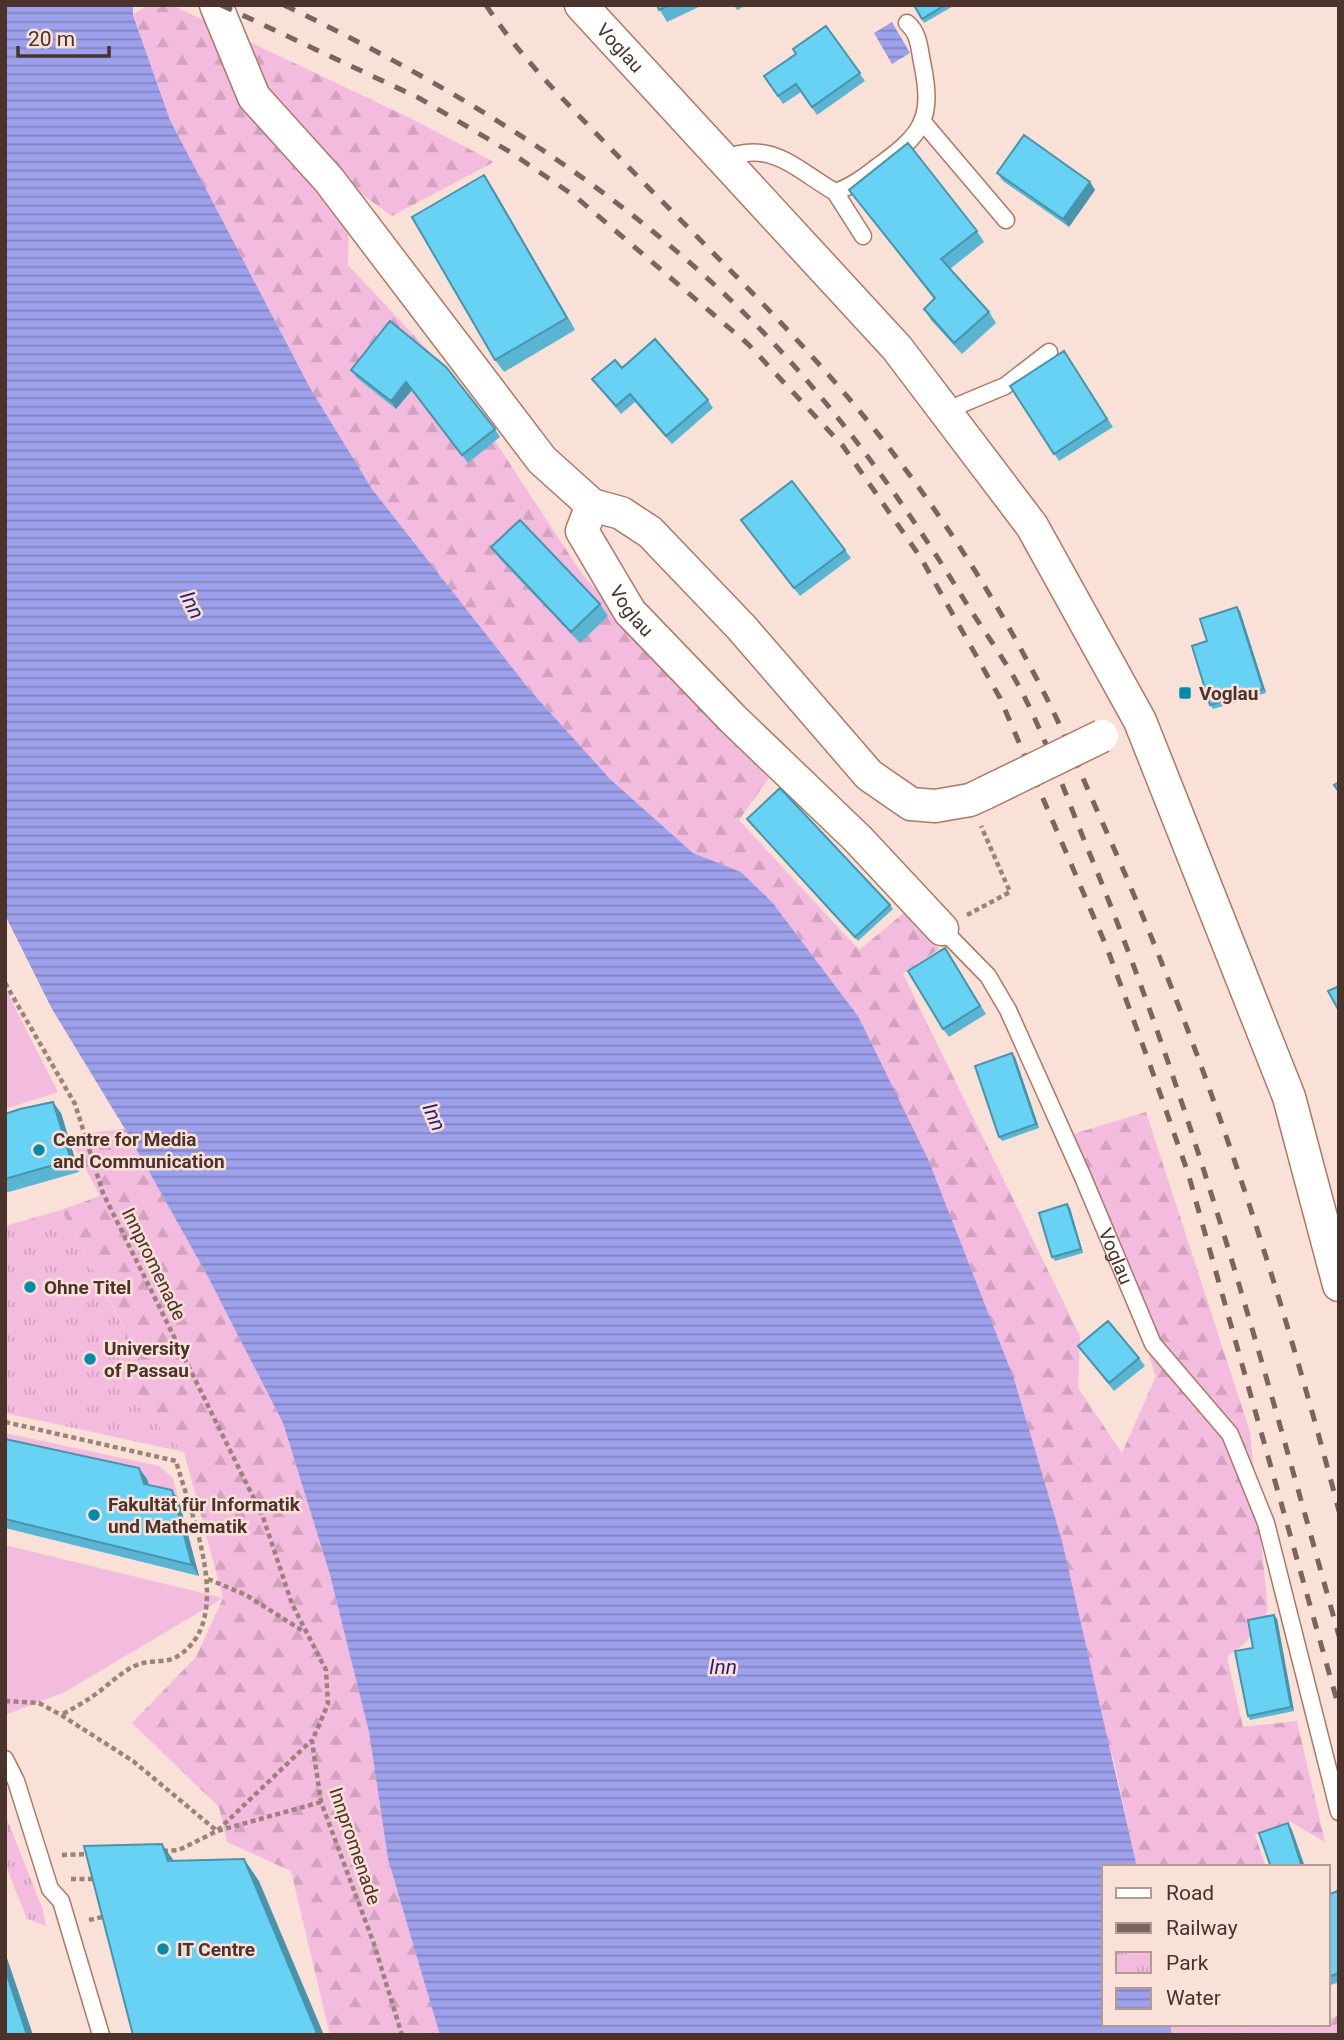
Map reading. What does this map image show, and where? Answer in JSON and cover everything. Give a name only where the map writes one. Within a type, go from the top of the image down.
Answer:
[{"type":"street","points":[[216,5],[254,97],[329,180],[542,460],[592,505],[621,513],[650,533],[741,627],[869,775],[911,804],[935,806],[977,797],[1102,736],[1140,721]]},
{"type":"street","name":"Voglau","points":[[581,5],[897,348],[1032,526],[1140,721],[1289,1097],[1339,1285]]},
{"type":"street","name":"Voglau","points":[[592,505],[583,531],[629,612],[733,719],[858,839],[942,929]]},
{"type":"lane","points":[[835,192],[848,188],[915,138],[928,107],[915,30],[907,23]]},
{"type":"lane","points":[[922,121],[1006,220]]},
{"type":"lane","points":[[721,160],[737,153],[761,151],[796,164],[835,192],[863,236]]},
{"type":"lane","points":[[945,411],[1005,386],[1049,352]]},
{"type":"lane","name":"Voglau","points":[[942,929],[988,976],[1007,1010],[1082,1175],[1153,1344],[1230,1434],[1266,1522],[1339,1812]]},
{"type":"lane","points":[[5,1759],[50,1889],[61,1901],[101,2035]]},
{"type":"path","points":[[942,929],[1010,892],[977,797]]},
{"type":"path","name":"Innpromenade","points":[[5,982],[23,1018],[75,1104],[103,1194],[263,1517],[303,1631],[326,1670],[328,1704],[312,1741],[321,1802],[374,1944],[402,2035]]},
{"type":"path","points":[[5,1422],[176,1461],[208,1579],[208,1601],[201,1623],[191,1645],[180,1656],[171,1660],[137,1664],[61,1715]]},
{"type":"path","points":[[208,1579],[246,1595],[303,1631]]},
{"type":"path","points":[[5,1701],[39,1703],[61,1715],[133,1761],[216,1831]]},
{"type":"path","points":[[216,1831],[312,1741]]},
{"type":"path","points":[[151,1851],[179,1850],[216,1831],[321,1802]]},
{"type":"path","points":[[40,1856],[96,1854]]},
{"type":"path","points":[[71,1880],[107,1878]]},
{"type":"path","points":[[86,1920],[111,1915]]},
{"type":"green space","points":[[149,5],[172,5],[412,119],[494,162],[392,216],[349,185],[348,265],[453,377],[582,574],[769,778],[739,820],[859,950],[905,912],[939,949],[903,974],[1080,1336],[1078,1388],[1122,1453],[1156,1376],[1073,1134],[1146,1112],[1250,1432],[1268,1611],[1246,1642],[1227,1657],[1243,1727],[1297,1721],[1325,1842],[1289,1821],[1255,1835],[1265,1865],[1137,1865],[1114,1761],[858,1016],[772,902],[741,872],[693,853],[610,779],[529,689],[372,489],[310,388],[170,120],[133,14]]},
{"type":"green space","points":[[5,988],[58,1092],[5,1109]]},
{"type":"green space","points":[[125,1129],[207,1275],[283,1423],[330,1575],[369,1732],[388,1859],[441,2035],[330,2035],[291,1871],[227,1842],[219,1807],[132,1723],[196,1657],[223,1598],[184,1452],[131,1398],[124,1327],[61,1210],[100,1196],[68,1135]]},
{"type":"green space","points":[[61,1210],[124,1328],[131,1398],[184,1452],[5,1413],[5,1226]]},
{"type":"green space","points":[[5,1433],[159,1466],[173,1478],[179,1501],[5,1456]]},
{"type":"green space","points":[[5,1545],[223,1598],[65,1692],[5,1715]]},
{"type":"green space","points":[[5,1814],[43,1910],[46,1926],[27,1919],[5,1864]]},
{"type":"green space","points":[[1339,2015],[1339,2035],[1172,2035],[1170,2026],[1330,2026],[1330,2019]]},
{"type":"water","name":"Inn","points":[[5,5],[133,5],[133,15],[170,120],[310,388],[372,489],[529,689],[610,779],[693,853],[741,872],[772,902],[858,1016],[928,1159],[1014,1379],[1062,1541],[1137,1865],[1102,1865],[1102,2026],[1170,2026],[1172,2035],[440,2035],[388,1859],[369,1732],[330,1575],[283,1423],[207,1275],[125,1129],[52,1009],[5,915]]},
{"type":"water","points":[[892,22],[910,53],[892,64],[874,33]]},
{"type":"building","points":[[657,5],[670,5],[659,10]]},
{"type":"building","points":[[914,5],[945,5],[922,19]]},
{"type":"building","points":[[826,26],[860,73],[812,107],[796,84],[778,96],[764,76],[796,54],[793,49]]},
{"type":"building","points":[[1024,135],[1090,182],[1063,219],[997,173]]},
{"type":"building","points":[[908,143],[977,231],[941,259],[989,312],[954,343],[924,309],[935,298],[849,190]]},
{"type":"building","points":[[484,175],[567,318],[495,360],[412,217]]},
{"type":"building","points":[[390,321],[446,367],[495,429],[462,455],[406,382],[391,401],[351,370]]},
{"type":"building","points":[[655,339],[708,400],[666,436],[630,394],[616,406],[592,379],[615,360],[622,368]]},
{"type":"building","points":[[1064,351],[1107,419],[1054,454],[1010,386]]},
{"type":"building","points":[[792,481],[845,550],[794,588],[741,520]]},
{"type":"building","points":[[520,520],[600,604],[571,632],[491,547]]},
{"type":"building","points":[[1237,607],[1263,689],[1210,705],[1192,646],[1207,641],[1200,619]]},
{"type":"building","points":[[780,788],[890,905],[855,937],[747,819]]},
{"type":"building","points":[[945,948],[980,1006],[943,1029],[908,971]]},
{"type":"building","points":[[1339,986],[1339,1011],[1328,991]]},
{"type":"building","points":[[1012,1053],[1036,1124],[999,1137],[975,1066]]},
{"type":"building","name":"Centre for Media and Communication","points":[[53,1102],[71,1160],[5,1179],[5,1114]]},
{"type":"building","points":[[1067,1204],[1081,1249],[1052,1257],[1039,1213]]},
{"type":"building","points":[[1108,1321],[1139,1358],[1109,1383],[1078,1346]]},
{"type":"building","name":"Fakultät für Informatik und Mathematik","points":[[5,1439],[139,1468],[144,1484],[172,1490],[192,1565],[5,1519]]},
{"type":"building","points":[[1274,1615],[1291,1707],[1248,1716],[1235,1651],[1253,1648],[1248,1620]]},
{"type":"building","points":[[1288,1823],[1301,1865],[1270,1865],[1259,1833]]},
{"type":"building","name":"IT Centre","points":[[162,1844],[168,1861],[244,1859],[317,2033],[133,2035],[84,1846]]},
{"type":"building","points":[[1337,1891],[1339,1896],[1339,1973],[1330,1976],[1330,1894]]},
{"type":"building","points":[[5,1969],[27,2035],[5,2035]]},
{"type":"railway","points":[[221,5],[419,98],[510,152],[576,197],[748,344],[843,446],[921,558],[1000,698],[1107,948],[1149,1062],[1188,1173],[1339,1708]]},
{"type":"railway","points":[[284,5],[414,72],[476,108],[537,146],[653,232],[708,279],[761,330],[819,394],[872,462],[945,569],[1022,692],[1057,771],[1127,948],[1195,1142],[1226,1240],[1339,1636]]},
{"type":"railway","points":[[486,5],[547,82],[760,300],[864,416],[937,513],[1026,658],[1066,740],[1140,909],[1206,1078],[1264,1249],[1339,1511]]},
{"type":"place","name":"Voglau","points":[[1185,693]]},
{"type":"place","name":"Centre for Media and Communication","points":[[39,1150]]},
{"type":"place","name":"Ohne Titel","points":[[30,1287]]},
{"type":"place","name":"University of Passau","points":[[90,1359]]},
{"type":"place","name":"Fakultät für Informatik und Mathematik","points":[[94,1515]]},
{"type":"place","name":"IT Centre","points":[[163,1949]]}]
